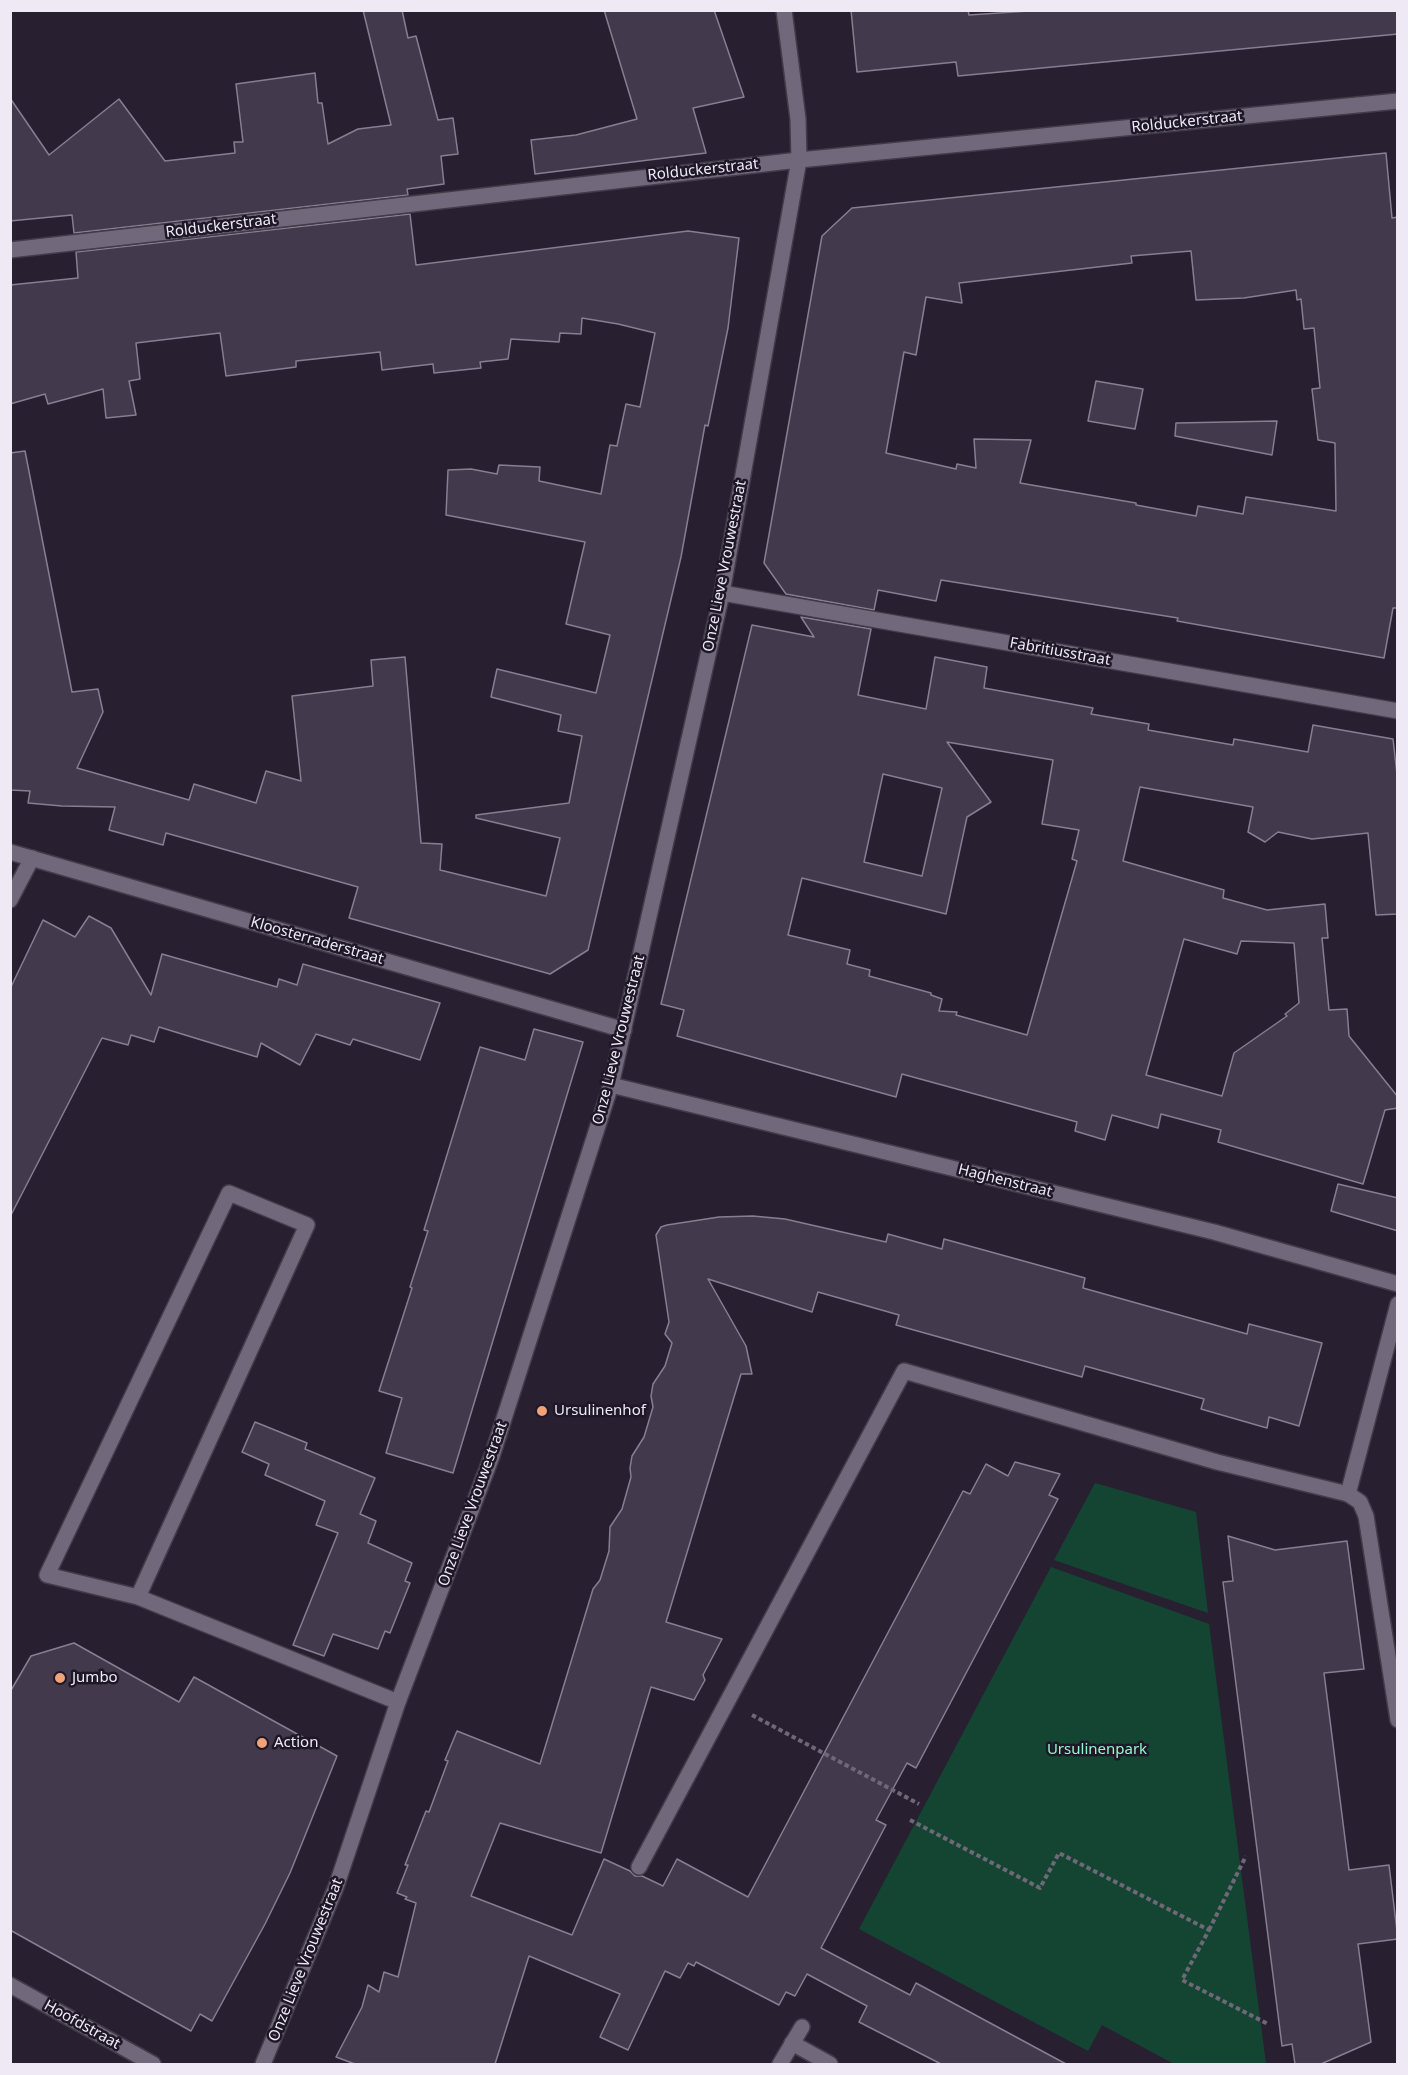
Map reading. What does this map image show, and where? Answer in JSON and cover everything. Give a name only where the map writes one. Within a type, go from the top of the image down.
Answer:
[{"type":"street","name":"Onze Lieve Vrouwestraat","points":[[262,2064],[336,1887],[398,1702],[492,1456],[610,1085],[624,1030],[722,593],[799,160],[794,87],[783,10]]},
{"type":"street","name":"Rolduckerstraat","points":[[10,249],[799,160],[1398,101]]},
{"type":"street","name":"Fabritiusstraat","points":[[722,593],[1398,711]]},
{"type":"street","name":"Kloosterraderstraat","points":[[10,852],[624,1030]]},
{"type":"street","points":[[10,900],[32,858]]},
{"type":"street","name":"Haghenstraat","points":[[610,1085],[1214,1232],[1398,1284]]},
{"type":"street","points":[[138,1597],[307,1225],[229,1194],[47,1575],[138,1597],[398,1702]]},
{"type":"street","points":[[1348,1494],[1398,1304]]},
{"type":"street","points":[[639,1867],[904,1371],[1217,1462],[1348,1494],[1360,1502],[1366,1516],[1398,1720]]},
{"type":"street","name":"Hoofdstraat","points":[[10,1984],[153,2064]]},
{"type":"street","points":[[780,2064],[802,2027]]},
{"type":"street","points":[[792,2043],[830,2064]]},
{"type":"path","points":[[728,1702],[919,1804]]},
{"type":"path","points":[[910,1820],[1040,1888],[1059,1853],[1209,1930]]},
{"type":"path","points":[[1246,1856],[1182,1980],[1268,2024]]},
{"type":"green space","points":[[1095,1483],[1196,1512],[1208,1613],[1054,1560]]},
{"type":"green space","name":"Ursulinenpark","points":[[1051,1567],[1209,1624],[1266,2064],[1174,2064],[1102,2025],[1088,2051],[859,1929]]},
{"type":"building","points":[[363,10],[402,10],[408,38],[416,36],[438,120],[453,118],[458,154],[441,156],[444,184],[407,189],[408,195],[74,233],[72,215],[10,221],[10,98],[49,155],[119,99],[165,161],[235,153],[234,142],[243,142],[236,84],[315,73],[318,103],[322,103],[328,144],[358,129],[391,125]]},
{"type":"building","points":[[604,10],[714,10],[744,97],[693,108],[706,153],[535,174],[531,140],[576,135],[637,119]]},
{"type":"building","points":[[851,10],[968,10],[969,15],[1043,10],[1398,10],[1398,34],[958,76],[956,62],[857,72]]},
{"type":"building","points":[[1386,153],[1392,218],[1398,217],[1398,608],[1393,608],[1384,658],[1177,621],[1178,618],[941,580],[936,601],[878,590],[874,610],[786,594],[764,563],[822,236],[852,208]],"holes":[[[1191,251],[1196,300],[1244,298],[1296,290],[1297,300],[1301,299],[1304,329],[1314,328],[1320,388],[1312,389],[1318,440],[1335,443],[1336,511],[1246,497],[1243,514],[1198,506],[1196,516],[1020,483],[1031,440],[974,439],[976,468],[957,464],[956,469],[886,453],[904,352],[916,355],[926,297],[962,303],[959,283],[1132,263],[1131,256]]]},
{"type":"building","points":[[410,214],[416,265],[688,231],[739,238],[728,328],[708,426],[705,425],[681,557],[588,950],[550,974],[349,918],[358,887],[166,833],[163,845],[109,830],[115,807],[28,803],[30,791],[10,790],[10,453],[25,451],[72,692],[98,689],[103,712],[77,768],[189,800],[194,784],[256,803],[266,771],[301,781],[292,696],[373,686],[371,660],[405,657],[421,843],[442,844],[440,870],[546,896],[560,838],[476,818],[476,815],[569,803],[582,736],[558,731],[561,715],[491,697],[497,669],[596,693],[610,635],[566,624],[585,542],[446,515],[448,470],[471,469],[497,474],[499,465],[540,467],[539,481],[601,494],[610,445],[617,446],[626,404],[640,407],[655,333],[582,318],[581,334],[560,333],[559,342],[511,339],[508,359],[480,362],[481,368],[434,373],[433,364],[382,370],[380,352],[296,361],[296,367],[226,376],[220,333],[136,343],[140,379],[129,381],[136,415],[106,418],[103,389],[48,404],[45,394],[10,404],[10,285],[78,278],[76,252]]},
{"type":"building","points":[[1096,381],[1143,389],[1135,429],[1088,421]]},
{"type":"building","points":[[1277,421],[1272,455],[1175,436],[1176,423]]},
{"type":"building","points":[[801,617],[871,629],[858,695],[926,709],[935,657],[987,667],[984,688],[1093,708],[1091,714],[1149,724],[1148,730],[1233,745],[1234,739],[1308,752],[1313,725],[1393,739],[1398,783],[1398,914],[1376,915],[1368,833],[1312,839],[1278,832],[1265,842],[1248,832],[1253,807],[1140,787],[1123,861],[1224,890],[1223,898],[1267,910],[1325,904],[1328,938],[1322,938],[1329,1010],[1347,1009],[1349,1036],[1398,1097],[1398,1108],[1385,1110],[1363,1184],[1218,1142],[1221,1130],[1161,1114],[1158,1128],[1112,1115],[1105,1140],[1075,1131],[1077,1122],[902,1074],[896,1097],[677,1036],[684,1010],[661,1004],[752,625],[814,637]],"holes":[[[947,742],[1053,760],[1042,824],[1079,830],[1072,859],[1077,861],[1027,1035],[956,1015],[957,1012],[939,1011],[942,999],[931,993],[869,976],[870,970],[847,964],[850,950],[788,935],[802,878],[946,914],[967,817],[991,802]],[[883,774],[942,788],[922,876],[864,862]],[[1184,939],[1237,954],[1241,941],[1294,943],[1299,1003],[1285,1014],[1287,1016],[1234,1053],[1222,1096],[1146,1075]]]},
{"type":"building","points":[[89,916],[111,928],[151,995],[162,954],[277,987],[279,979],[297,985],[303,964],[440,1003],[420,1060],[353,1039],[350,1045],[316,1034],[300,1065],[261,1043],[257,1057],[159,1027],[154,1042],[131,1035],[128,1045],[102,1038],[10,1217],[10,989],[43,920],[75,937]]},
{"type":"building","points":[[534,1029],[583,1042],[453,1473],[386,1453],[402,1398],[379,1391],[412,1288],[410,1287],[428,1231],[424,1230],[480,1047],[525,1060]]},
{"type":"building","points":[[1338,1184],[1398,1198],[1398,1231],[1331,1211]]},
{"type":"building","points":[[753,1216],[785,1219],[886,1242],[888,1234],[942,1249],[944,1239],[1085,1278],[1083,1288],[1247,1334],[1249,1324],[1322,1343],[1299,1426],[1269,1417],[1267,1428],[1201,1409],[1204,1399],[1085,1366],[1082,1377],[896,1325],[899,1315],[818,1292],[812,1312],[708,1279],[746,1346],[752,1374],[741,1374],[666,1622],[722,1639],[703,1675],[705,1680],[694,1700],[651,1687],[601,1853],[500,1823],[471,1896],[572,1935],[604,1859],[630,1871],[635,1876],[642,1876],[663,1886],[677,1859],[748,1897],[963,1491],[970,1494],[986,1464],[1008,1476],[1015,1462],[1060,1474],[1049,1495],[1058,1499],[916,1768],[907,1763],[876,1820],[886,1825],[821,1948],[910,1995],[916,1983],[1066,2064],[941,2064],[859,2022],[867,2006],[807,1974],[795,1996],[786,1992],[779,2005],[696,1962],[694,1966],[688,1963],[680,1978],[665,1971],[628,2050],[600,2037],[620,1994],[529,1956],[495,2064],[355,2064],[336,2057],[362,2007],[368,1985],[379,1992],[384,1972],[398,1977],[416,1903],[397,1893],[408,1865],[405,1865],[426,1811],[429,1812],[448,1761],[445,1760],[457,1731],[540,1764],[593,1589],[600,1580],[609,1551],[610,1527],[622,1509],[631,1477],[632,1456],[644,1437],[653,1407],[651,1396],[653,1384],[665,1366],[672,1343],[665,1334],[669,1322],[656,1235],[661,1227],[667,1225],[719,1217]]},
{"type":"building","points":[[255,1422],[307,1443],[305,1449],[375,1478],[360,1514],[376,1521],[368,1543],[412,1563],[405,1581],[410,1583],[390,1633],[385,1631],[378,1649],[333,1634],[324,1656],[293,1645],[338,1533],[316,1525],[325,1501],[265,1475],[269,1464],[242,1452]]},
{"type":"building","points":[[1228,1536],[1275,1550],[1347,1541],[1364,1669],[1324,1673],[1349,1870],[1389,1865],[1398,1939],[1358,1944],[1371,2042],[1321,2064],[1295,2064],[1292,2044],[1282,2046],[1223,1582],[1233,1581]]},
{"type":"building","points":[[74,1643],[179,1702],[194,1677],[337,1756],[290,1873],[265,1924],[212,2021],[200,2014],[191,2031],[10,1930],[10,1692],[31,1656]]},
{"type":"place","name":"Ursulinenhof","points":[[542,1411]]},
{"type":"place","name":"Jumbo","points":[[60,1678]]},
{"type":"place","name":"Action","points":[[262,1743]]}]
